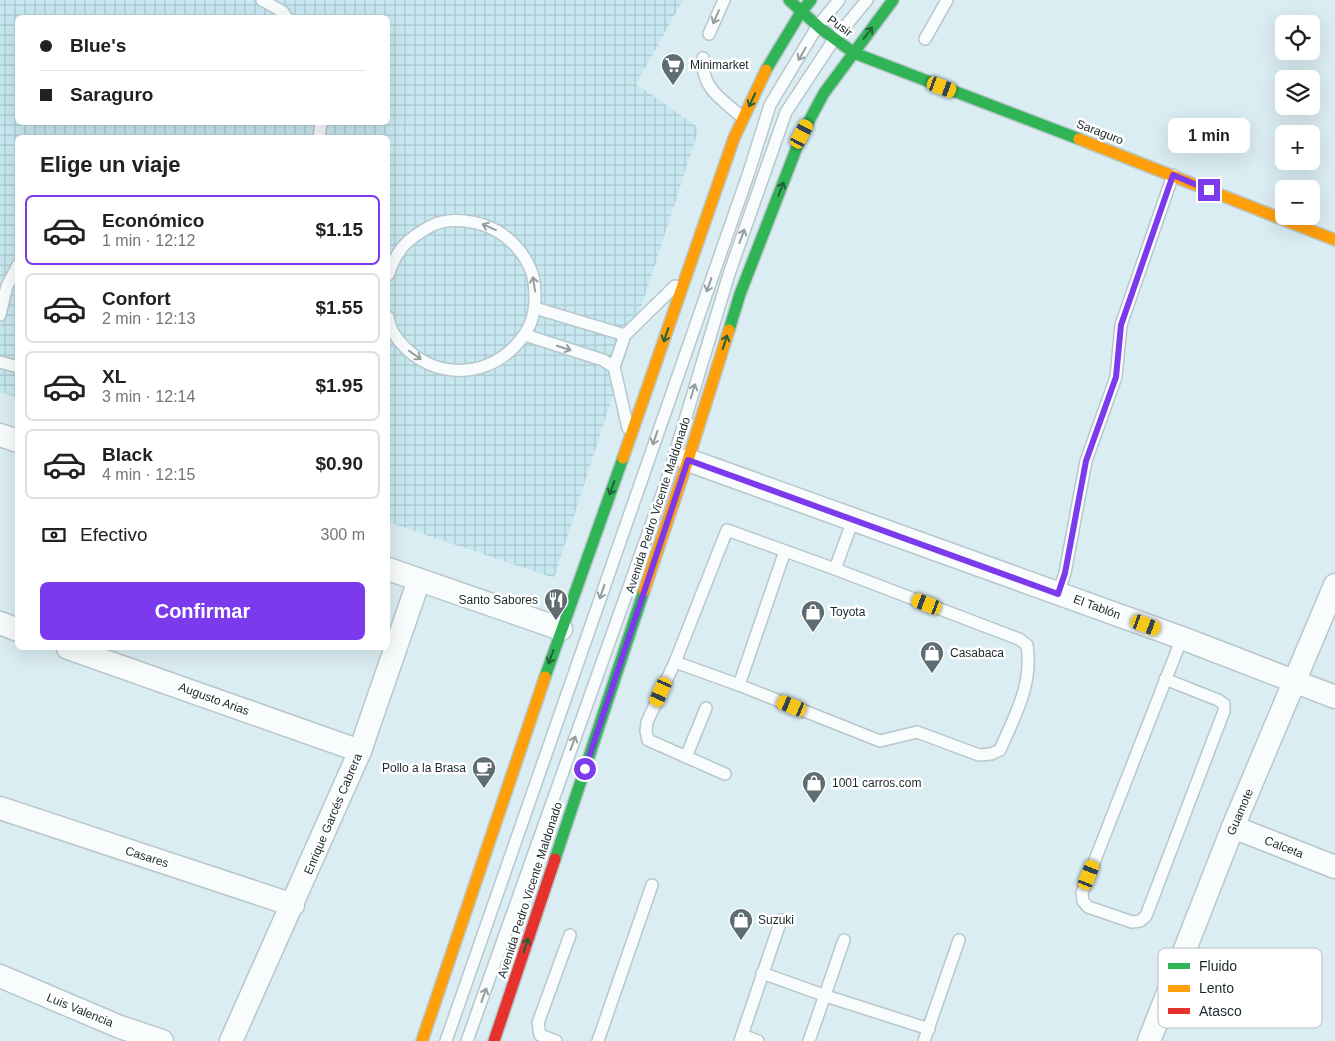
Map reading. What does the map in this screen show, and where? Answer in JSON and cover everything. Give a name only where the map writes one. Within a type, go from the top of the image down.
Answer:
[{"type":"main road","name":"Pusir","points":[[789,0],[833,41],[854,53]]},
{"type":"main road","points":[[425,1040],[561,629],[630,440],[734,138],[765,71],[801,12],[811,0]]},
{"type":"main road","name":"Avenida Pedro Vicente Maldonado","points":[[494,1041],[688,460],[740,294],[802,134],[824,93],[893,0]]},
{"type":"main road","name":"Saraguro","points":[[854,53],[1173,175],[1335,240]]},
{"type":"street","points":[[0,435],[15,440]]},
{"type":"street","name":"El Tablón","points":[[688,460],[1182,638],[1335,697]]},
{"type":"street","points":[[390,570],[561,629]]},
{"type":"street","name":"Enrique Garcés Cabrera","points":[[232,1041],[360,751],[419,580]]},
{"type":"street","name":"Guamote","points":[[1186,948],[1233,827],[1335,585]]},
{"type":"street","points":[[0,623],[15,629]]},
{"type":"street","name":"Augusto Arias","points":[[74,650],[360,751]]},
{"type":"street","name":"Casares","points":[[0,808],[293,905]]},
{"type":"street","name":"Calceta","points":[[1233,827],[1335,867]]},
{"type":"street","name":"Luis Valencia","points":[[0,976],[120,1027],[162,1041]]},
{"type":"street","name":"Guamote","points":[[1150,1041],[1158,1020]]},
{"type":"lane","points":[[262,0],[285,15]]},
{"type":"lane","points":[[709,34],[724,0]]},
{"type":"lane","points":[[446,1041],[770,105],[817,27],[840,0]]},
{"type":"lane","points":[[467,1041],[666,483],[729,274],[786,112],[833,41],[867,0]]},
{"type":"lane","points":[[925,39],[948,0]]},
{"type":"lane","points":[[703,58],[702,69],[709,87],[743,118]]},
{"type":"lane","points":[[1058,594],[1065,573],[1086,461],[1116,377],[1121,325],[1173,175]]},
{"type":"lane","points":[[390,323],[393,333],[410,353],[433,366],[459,371],[484,367],[508,354],[525,335],[535,308],[535,282],[526,257],[509,238],[486,224],[460,220],[434,224],[411,238],[391,256]]},
{"type":"lane","points":[[630,440],[614,366],[625,335],[679,282],[690,265]]},
{"type":"lane","points":[[0,315],[7,286],[15,271]]},
{"type":"lane","points":[[535,308],[625,335]]},
{"type":"lane","points":[[525,335],[603,360],[614,366]]},
{"type":"lane","points":[[0,362],[15,367]]},
{"type":"lane","points":[[835,569],[853,520]]},
{"type":"lane","points":[[675,662],[880,741],[917,732],[979,755],[991,754],[1000,750],[1025,691],[1027,645],[1020,639],[727,530],[675,662],[647,722],[646,731],[648,740],[725,774]]},
{"type":"lane","points":[[739,686],[785,551]]},
{"type":"lane","points":[[1165,679],[1218,700],[1224,704],[1224,711],[1146,916],[1140,921],[1132,922],[1088,907],[1083,901],[1082,893],[1165,679],[1182,638]]},
{"type":"lane","points":[[686,757],[706,708]]},
{"type":"lane","points":[[598,1041],[652,884]]},
{"type":"lane","points":[[758,1041],[741,1038],[781,920]]},
{"type":"lane","points":[[556,1041],[540,1036],[538,1023],[570,935]]},
{"type":"lane","points":[[808,1041],[826,996],[844,940]]},
{"type":"lane","points":[[924,1041],[959,940]]},
{"type":"lane","points":[[762,973],[929,1029]]},
{"type":"shaded area","points":[[0,0],[683,0],[636,84],[699,128],[554,578],[390,523],[390,135],[15,135],[15,396],[0,392]]},
{"type":"traffic: fast","points":[[789,0],[820,28],[854,53],[1079,139]]},
{"type":"traffic: fast","points":[[766,70],[801,12],[811,0]]},
{"type":"traffic: fast","points":[[729,330],[740,294],[802,134],[824,93],[893,0]]},
{"type":"traffic: fast","points":[[545,677],[623,458]]},
{"type":"traffic: fast","points":[[555,859],[644,591]]},
{"type":"traffic: slow","points":[[623,458],[734,138],[766,70]]},
{"type":"traffic: slow","points":[[1079,139],[1335,240]]},
{"type":"traffic: slow","points":[[644,591],[729,330]]},
{"type":"traffic: slow","points":[[422,1041],[545,677]]},
{"type":"traffic: jam","points":[[494,1041],[555,859]]},
{"type":"place","name":"Minimarket","points":[[673,86]]},
{"type":"place","name":"Santo Sabores","points":[[556,621]]},
{"type":"place","name":"Toyota","points":[[813,633]]},
{"type":"place","name":"Casabaca","points":[[932,674]]},
{"type":"place","name":"Pollo a la Brasa","points":[[484,789]]},
{"type":"place","name":"1001 carros.com","points":[[814,804]]},
{"type":"place","name":"Suzuki","points":[[741,941]]},
{"type":"route","points":[[585,769],[688,460],[1058,594],[1065,573],[1086,461],[1116,377],[1121,325],[1173,175],[1209,190]]}]
